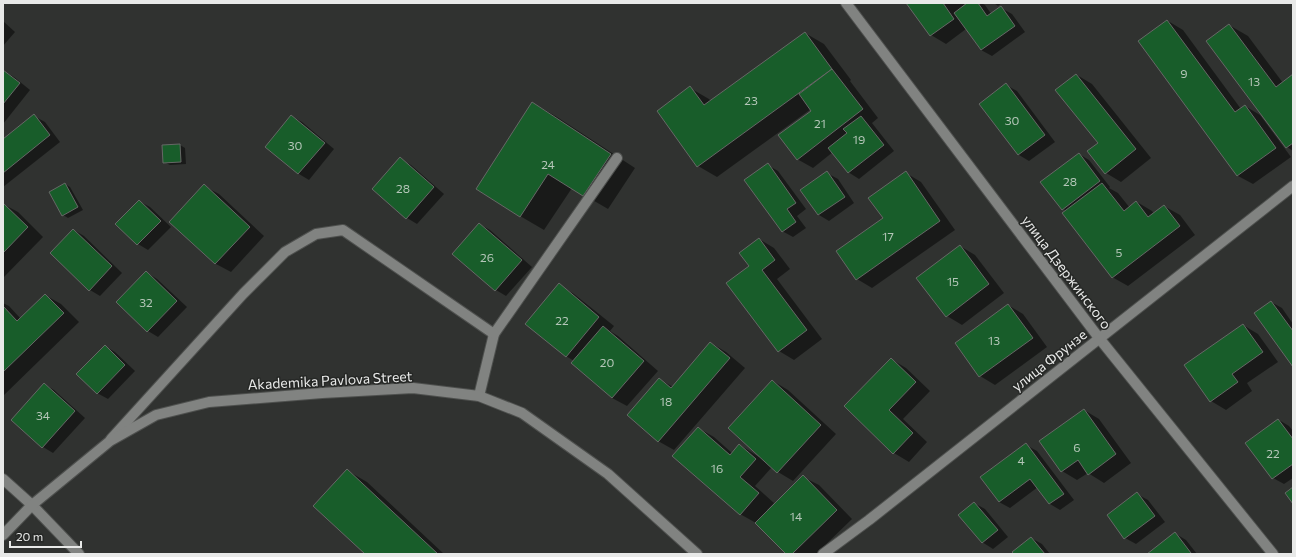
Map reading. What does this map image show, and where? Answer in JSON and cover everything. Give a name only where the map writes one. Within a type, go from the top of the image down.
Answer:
[{"type":"street","name":"улица Дзержинского","points":[[846,3],[1099,338],[1272,554]]},
{"type":"street","points":[[480,396],[494,334],[617,158]]},
{"type":"street","name":"улица Фрунзе","points":[[823,554],[869,520],[1293,186]]},
{"type":"street","points":[[110,441],[243,294],[285,252],[316,234],[343,230],[494,334]]},
{"type":"street","name":"Akademika Pavlova Street","points":[[3,535],[32,505],[110,441],[156,416],[209,402],[322,393],[413,388],[480,396],[522,413],[608,474],[697,554]]},
{"type":"street","points":[[3,479],[32,505],[79,554]]},
{"type":"building","points":[[906,3],[943,3],[954,19],[930,36]]},
{"type":"building","points":[[967,3],[978,3],[987,16],[1001,6],[1015,26],[981,50],[954,13]]},
{"type":"building","points":[[1167,20],[1235,112],[1245,105],[1276,148],[1237,176],[1138,41]]},
{"type":"building","points":[[1229,24],[1276,87],[1293,74],[1293,143],[1286,148],[1206,41]]},
{"type":"building","points":[[805,32],[832,69],[697,167],[657,111],[690,86],[704,105]]},
{"type":"building","points":[[832,69],[863,109],[797,160],[778,135],[811,111],[799,94]]},
{"type":"building","points":[[3,70],[20,83],[3,104]]},
{"type":"building","points":[[1076,74],[1136,149],[1105,174],[1087,151],[1098,143],[1055,90]]},
{"type":"building","points":[[1006,83],[1045,135],[1018,155],[979,104]]},
{"type":"building","points":[[532,102],[611,154],[583,196],[548,174],[520,217],[476,189]]},
{"type":"building","points":[[34,114],[50,135],[3,173],[3,139]]},
{"type":"building","points":[[291,115],[325,143],[298,174],[265,147]]},
{"type":"building","points":[[861,116],[884,145],[848,173],[828,148],[847,133],[843,129]]},
{"type":"building","points":[[180,144],[181,162],[163,163],[162,145]]},
{"type":"building","points":[[1079,153],[1100,181],[1062,210],[1040,182]]},
{"type":"building","points":[[400,157],[434,187],[406,219],[372,189]]},
{"type":"building","points":[[768,163],[796,203],[787,209],[796,222],[782,232],[744,180]]},
{"type":"building","points":[[827,171],[845,197],[818,215],[800,190]]},
{"type":"building","points":[[906,171],[940,221],[856,280],[836,251],[883,218],[868,198]]},
{"type":"building","points":[[65,183],[78,207],[62,216],[49,192]]},
{"type":"building","points":[[1102,183],[1124,211],[1136,201],[1148,217],[1164,205],[1180,226],[1112,278],[1062,213]]},
{"type":"building","points":[[204,184],[250,227],[215,264],[169,222]]},
{"type":"building","points":[[139,200],[161,221],[137,245],[115,224]]},
{"type":"building","points":[[3,203],[28,227],[3,253]]},
{"type":"building","points":[[479,223],[522,260],[495,291],[452,254]]},
{"type":"building","points":[[73,229],[112,266],[89,291],[50,253]]},
{"type":"building","points":[[759,238],[775,260],[762,270],[807,330],[778,352],[726,283],[749,266],[739,253]]},
{"type":"building","points":[[960,245],[989,284],[946,317],[916,278]]},
{"type":"building","points":[[146,271],[177,301],[147,332],[116,302]]},
{"type":"building","points":[[559,283],[599,317],[566,357],[525,324]]},
{"type":"building","points":[[45,294],[64,313],[3,372],[3,306],[17,321]]},
{"type":"building","points":[[1271,301],[1293,331],[1293,367],[1254,313]]},
{"type":"building","points":[[1008,304],[1033,338],[979,377],[955,343]]},
{"type":"building","points":[[1243,324],[1263,352],[1232,374],[1238,382],[1210,402],[1184,365]]},
{"type":"building","points":[[603,326],[644,361],[612,398],[571,363]]},
{"type":"building","points":[[710,342],[730,358],[658,442],[627,415],[659,378],[671,388]]},
{"type":"building","points":[[105,345],[125,365],[97,394],[76,374]]},
{"type":"building","points":[[891,358],[916,382],[889,410],[913,433],[893,454],[844,406]]},
{"type":"building","points":[[772,380],[821,425],[777,473],[728,428]]},
{"type":"building","points":[[44,383],[75,411],[42,448],[11,420]]},
{"type":"building","points":[[1084,409],[1116,454],[1088,475],[1078,460],[1061,472],[1039,441]]},
{"type":"building","points":[[1278,419],[1293,439],[1293,464],[1272,479],[1245,443]]},
{"type":"building","points":[[698,427],[730,455],[739,444],[756,459],[740,477],[759,493],[740,515],[672,456]]},
{"type":"building","points":[[1026,443],[1064,494],[1049,504],[1030,479],[999,502],[980,477]]},
{"type":"building","points":[[347,469],[438,554],[365,554],[313,506]]},
{"type":"building","points":[[803,475],[837,510],[792,554],[786,554],[755,523]]},
{"type":"building","points":[[1293,487],[1293,504],[1285,493]]},
{"type":"building","points":[[1137,492],[1155,516],[1124,539],[1107,515]]},
{"type":"building","points":[[974,502],[998,530],[982,543],[958,515]]},
{"type":"building","points":[[1175,532],[1191,553],[1190,554],[1147,554]]},
{"type":"building","points":[[1031,537],[1045,554],[1014,554],[1012,552]]}]
